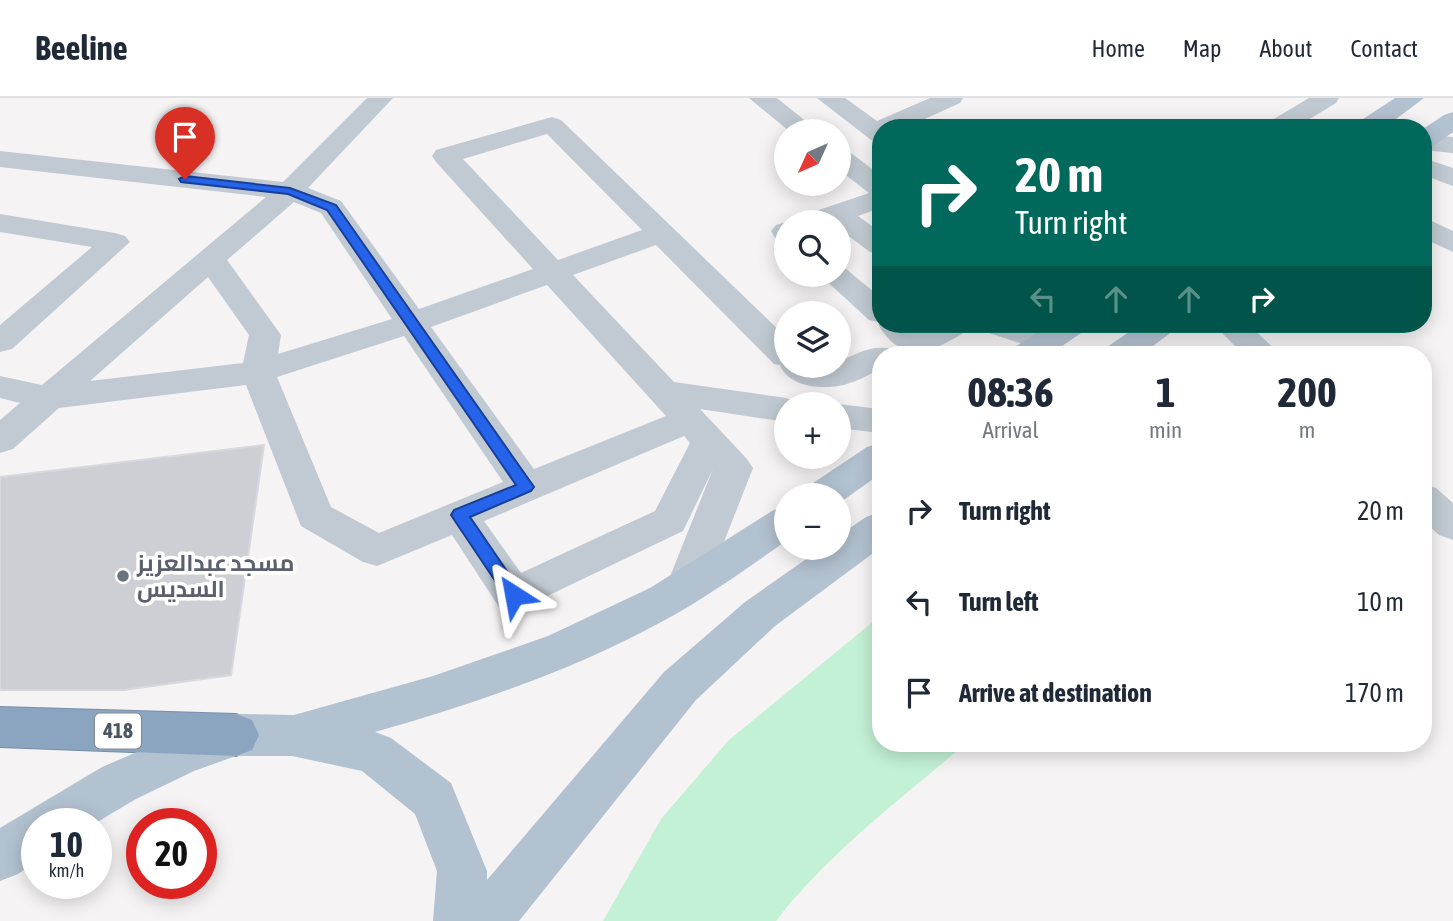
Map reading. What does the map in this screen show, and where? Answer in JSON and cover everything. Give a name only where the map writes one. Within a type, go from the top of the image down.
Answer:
[{"type":"highway","name":"418","points":[[0,727],[236,735]]},
{"type":"main road","points":[[1380,119],[1412,98]]},
{"type":"main road","points":[[1432,135],[1453,120]]},
{"type":"main road","points":[[1132,346],[1150,333]]},
{"type":"main road","points":[[841,483],[872,461]]},
{"type":"main road","points":[[77,808],[119,783],[179,755],[236,735],[292,734],[359,718],[496,675],[578,644],[649,609],[774,529]]},
{"type":"main road","points":[[486,921],[680,687],[760,614],[872,533]]},
{"type":"main road","points":[[292,734],[374,753],[435,799],[462,871],[459,921]]},
{"type":"main road","points":[[0,858],[21,843]]},
{"type":"street","points":[[0,440],[290,191],[381,98]]},
{"type":"street","points":[[761,98],[789,119]]},
{"type":"street","points":[[828,98],[872,125]]},
{"type":"street","points":[[858,98],[874,119]]},
{"type":"street","points":[[911,119],[951,98]]},
{"type":"street","points":[[1291,119],[1327,98]]},
{"type":"street","points":[[688,584],[734,468],[445,156],[552,125],[774,344]]},
{"type":"street","points":[[851,155],[872,141]]},
{"type":"street","points":[[1432,143],[1453,145]]},
{"type":"street","points":[[0,159],[290,191],[331,207],[526,487]]},
{"type":"street","points":[[851,166],[872,182]]},
{"type":"street","points":[[1432,170],[1453,178]]},
{"type":"street","points":[[848,210],[872,202]]},
{"type":"street","points":[[0,223],[115,242],[0,342]]},
{"type":"street","points":[[1432,231],[1453,243]]},
{"type":"street","points":[[851,232],[872,242]]},
{"type":"street","points":[[0,387],[47,398],[258,372],[412,323],[661,233]]},
{"type":"street","points":[[211,259],[265,335],[258,372],[315,516],[377,551],[526,487],[699,430]]},
{"type":"street","points":[[849,287],[872,306]]},
{"type":"street","points":[[898,341],[926,333]]},
{"type":"street","points":[[1239,333],[1254,346]]},
{"type":"street","points":[[851,369],[872,360]]},
{"type":"street","points":[[664,392],[774,408]]},
{"type":"street","points":[[851,418],[872,420]]},
{"type":"street","points":[[459,515],[514,595],[669,521],[699,430]]},
{"type":"street","points":[[1432,506],[1453,525]]},
{"type":"green space","points":[[872,623],[872,752],[955,752],[842,849],[776,921],[603,921],[661,819],[729,740]]},
{"type":"building","name":"مسجد عبدالعزيز السديس","points":[[264,445],[231,675],[124,690],[0,690],[0,477]]},
{"type":"place","name":"مسجد عبدالعزيز السديس","points":[[123,576]]},
{"type":"route","points":[[185,179],[290,191],[331,207],[526,487],[459,515],[514,595]]}]
